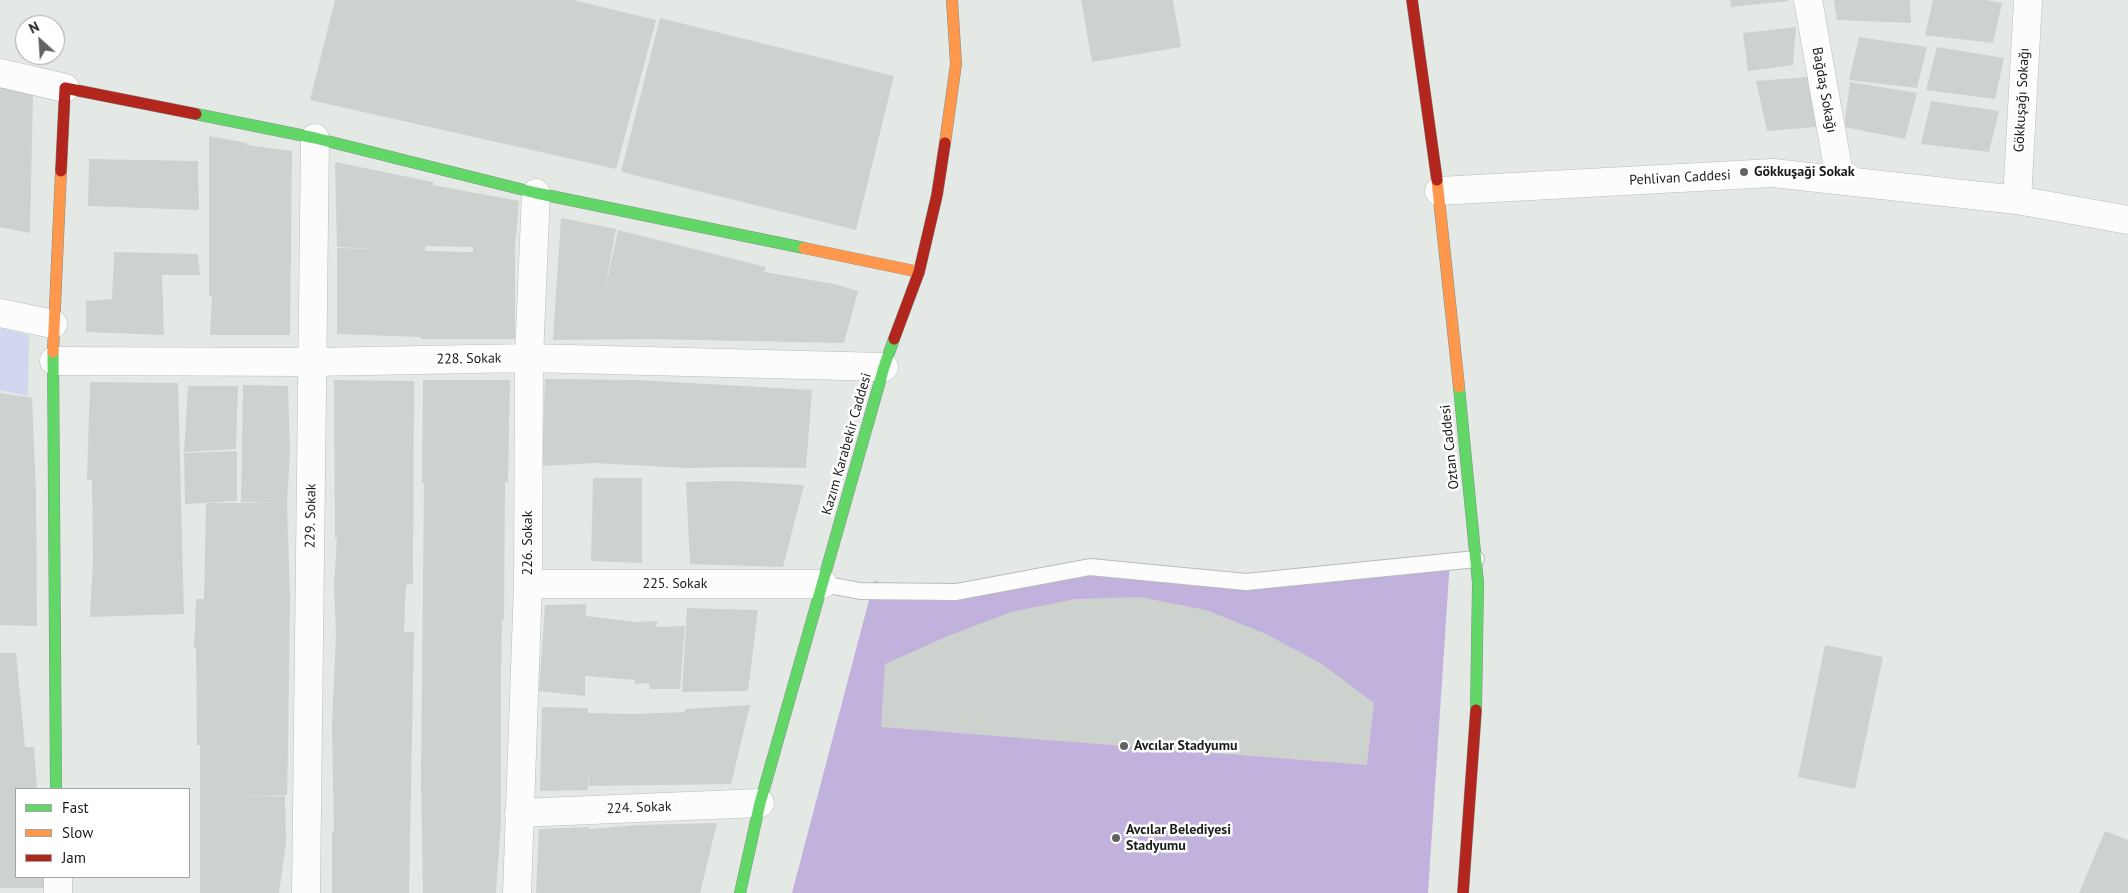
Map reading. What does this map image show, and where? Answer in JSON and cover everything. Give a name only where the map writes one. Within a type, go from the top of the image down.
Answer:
[{"type":"street","name":"Kazım Karabekir Caddesi","points":[[740,893],[760,804],[884,367],[919,272],[936,195],[956,64],[952,0]]},
{"type":"street","name":"Oztan Caddesi","points":[[1412,0],[1438,191],[1478,583],[1476,730],[1463,893]]},
{"type":"street","name":"Bağdaş Sokağı","points":[[1808,0],[1840,179]]},
{"type":"street","name":"Gökkuşağı Sokağı","points":[[2017,200],[2028,0]]},
{"type":"street","points":[[0,73],[65,88],[315,138],[536,193],[919,272]]},
{"type":"street","points":[[56,788],[53,324],[65,88]]},
{"type":"street","name":"229. Sokak","points":[[306,893],[315,138]]},
{"type":"street","name":"Pehlivan Caddesi","points":[[1438,191],[1772,172],[2017,200],[2128,220]]},
{"type":"street","name":"226. Sokak","points":[[517,893],[528,584],[529,358],[536,193]]},
{"type":"street","points":[[0,313],[53,324]]},
{"type":"street","name":"228. Sokak","points":[[54,361],[312,362],[529,358],[884,367]]},
{"type":"street","name":"225. Sokak","points":[[528,584],[822,584]]},
{"type":"street","name":"224. Sokak","points":[[519,813],[760,804]]},
{"type":"street","points":[[58,878],[58,893]]},
{"type":"lane","points":[[822,584],[860,591],[956,592],[1090,567],[1246,582],[1476,558]]},
{"type":"shaded area","points":[[0,328],[29,335],[28,396],[0,390]]},
{"type":"shaded area","name":"Avcılar Stadyumu","points":[[1450,560],[1428,893],[792,893],[874,581],[955,597],[1091,569],[1245,584]]},
{"type":"building","points":[[335,0],[573,0],[656,20],[616,169],[310,100]]},
{"type":"building","points":[[1081,0],[1173,0],[1181,47],[1092,62]]},
{"type":"building","points":[[1730,0],[1788,0],[1788,1],[1731,7]]},
{"type":"building","points":[[1834,0],[1910,0],[1911,23],[1837,20]]},
{"type":"building","points":[[1933,0],[1986,0],[2002,3],[1993,43],[1925,35]]},
{"type":"building","points":[[660,18],[894,76],[856,230],[621,172]]},
{"type":"building","points":[[1796,27],[1793,65],[1748,71],[1743,33]]},
{"type":"building","points":[[1859,37],[1927,47],[1917,88],[1849,80]]},
{"type":"building","points":[[1937,47],[2004,58],[1995,99],[1926,90]]},
{"type":"building","points":[[1808,77],[1817,127],[1767,131],[1756,81]]},
{"type":"building","points":[[1850,82],[1917,93],[1905,139],[1844,127]]},
{"type":"building","points":[[0,85],[33,93],[30,233],[0,227]]},
{"type":"building","points":[[1931,101],[1999,111],[1989,152],[1921,144]]},
{"type":"building","points":[[209,136],[247,143],[247,145],[292,151],[290,335],[210,335],[212,296],[209,296]]},
{"type":"building","points":[[89,159],[198,161],[199,210],[88,206]]},
{"type":"building","points":[[335,162],[433,182],[433,185],[519,201],[515,248],[515,339],[421,339],[421,337],[337,334],[337,248],[380,249],[337,247]],"holes":[[[426,246],[473,247],[473,252],[425,251]]]},
{"type":"building","points":[[561,218],[616,229],[604,296],[618,230],[766,267],[764,272],[834,284],[858,291],[844,343],[649,339],[553,340]]},
{"type":"building","points":[[114,252],[198,254],[200,275],[162,275],[164,335],[86,332],[86,301],[112,299]]},
{"type":"building","points":[[545,379],[637,380],[812,390],[806,468],[687,468],[595,463],[542,466]]},
{"type":"building","points":[[334,380],[414,381],[413,584],[406,585],[404,632],[414,632],[409,893],[332,893],[332,831],[334,831],[332,727],[336,633],[334,586],[337,538],[335,538]]},
{"type":"building","points":[[423,380],[510,380],[508,482],[505,482],[504,620],[502,620],[501,822],[496,893],[423,893],[421,777],[424,483],[422,483]]},
{"type":"building","points":[[90,382],[178,383],[184,614],[90,617],[93,559],[92,480],[87,480]]},
{"type":"building","points":[[243,385],[288,386],[290,452],[287,502],[290,600],[287,795],[233,797],[285,796],[286,843],[279,893],[200,893],[200,745],[197,745],[196,648],[194,648],[196,599],[204,599],[206,503],[278,503],[241,502]]},
{"type":"building","points":[[188,386],[238,386],[236,449],[184,452]]},
{"type":"building","points":[[0,393],[32,398],[36,495],[37,626],[0,625]]},
{"type":"building","points":[[237,451],[237,501],[185,504],[184,453]]},
{"type":"building","points":[[593,478],[642,478],[642,563],[591,561]]},
{"type":"building","points":[[735,481],[804,485],[783,567],[690,564],[686,482]]},
{"type":"building","points":[[1140,597],[1206,610],[1266,634],[1322,664],[1374,703],[1367,765],[881,727],[885,664],[948,636],[1011,612],[1075,599]]},
{"type":"building","points":[[586,604],[586,616],[635,622],[658,621],[656,627],[685,626],[680,689],[650,689],[649,683],[635,684],[635,680],[585,676],[585,696],[539,691],[545,605]]},
{"type":"building","points":[[687,608],[758,610],[748,691],[682,692]]},
{"type":"building","points":[[1825,645],[1883,657],[1855,789],[1798,777]]},
{"type":"building","points":[[0,653],[16,653],[25,747],[34,747],[37,788],[15,788],[15,878],[44,878],[44,888],[0,888]]},
{"type":"building","points":[[750,705],[731,784],[589,786],[588,770],[588,790],[540,791],[542,707],[588,708],[588,713],[633,714],[685,712],[685,709]]},
{"type":"building","points":[[717,823],[700,893],[536,893],[539,829],[589,827],[589,829],[638,825]]},
{"type":"building","points":[[2105,831],[2128,840],[2128,893],[2079,893]]},
{"type":"traffic: fast","points":[[196,114],[315,138],[536,193],[804,248]]},
{"type":"traffic: fast","points":[[740,893],[760,803],[884,367],[894,339]]},
{"type":"traffic: fast","points":[[53,352],[56,788]]},
{"type":"traffic: fast","points":[[1459,387],[1478,583],[1476,710]]},
{"type":"traffic: slow","points":[[945,143],[956,64],[952,0]]},
{"type":"traffic: slow","points":[[53,352],[61,171]]},
{"type":"traffic: slow","points":[[1437,180],[1459,387]]},
{"type":"traffic: slow","points":[[804,248],[919,272]]},
{"type":"traffic: jam","points":[[1412,0],[1437,180]]},
{"type":"traffic: jam","points":[[61,171],[65,88],[196,114]]},
{"type":"traffic: jam","points":[[894,339],[919,272],[937,195],[945,143]]},
{"type":"traffic: jam","points":[[1463,893],[1476,710]]},
{"type":"place","name":"Gökkuşaği Sokak","points":[[1744,172]]},
{"type":"place","name":"Avcılar Stadyumu","points":[[1124,746]]},
{"type":"place","name":"Avcılar Belediyesi Stadyumu","points":[[1116,838]]}]
